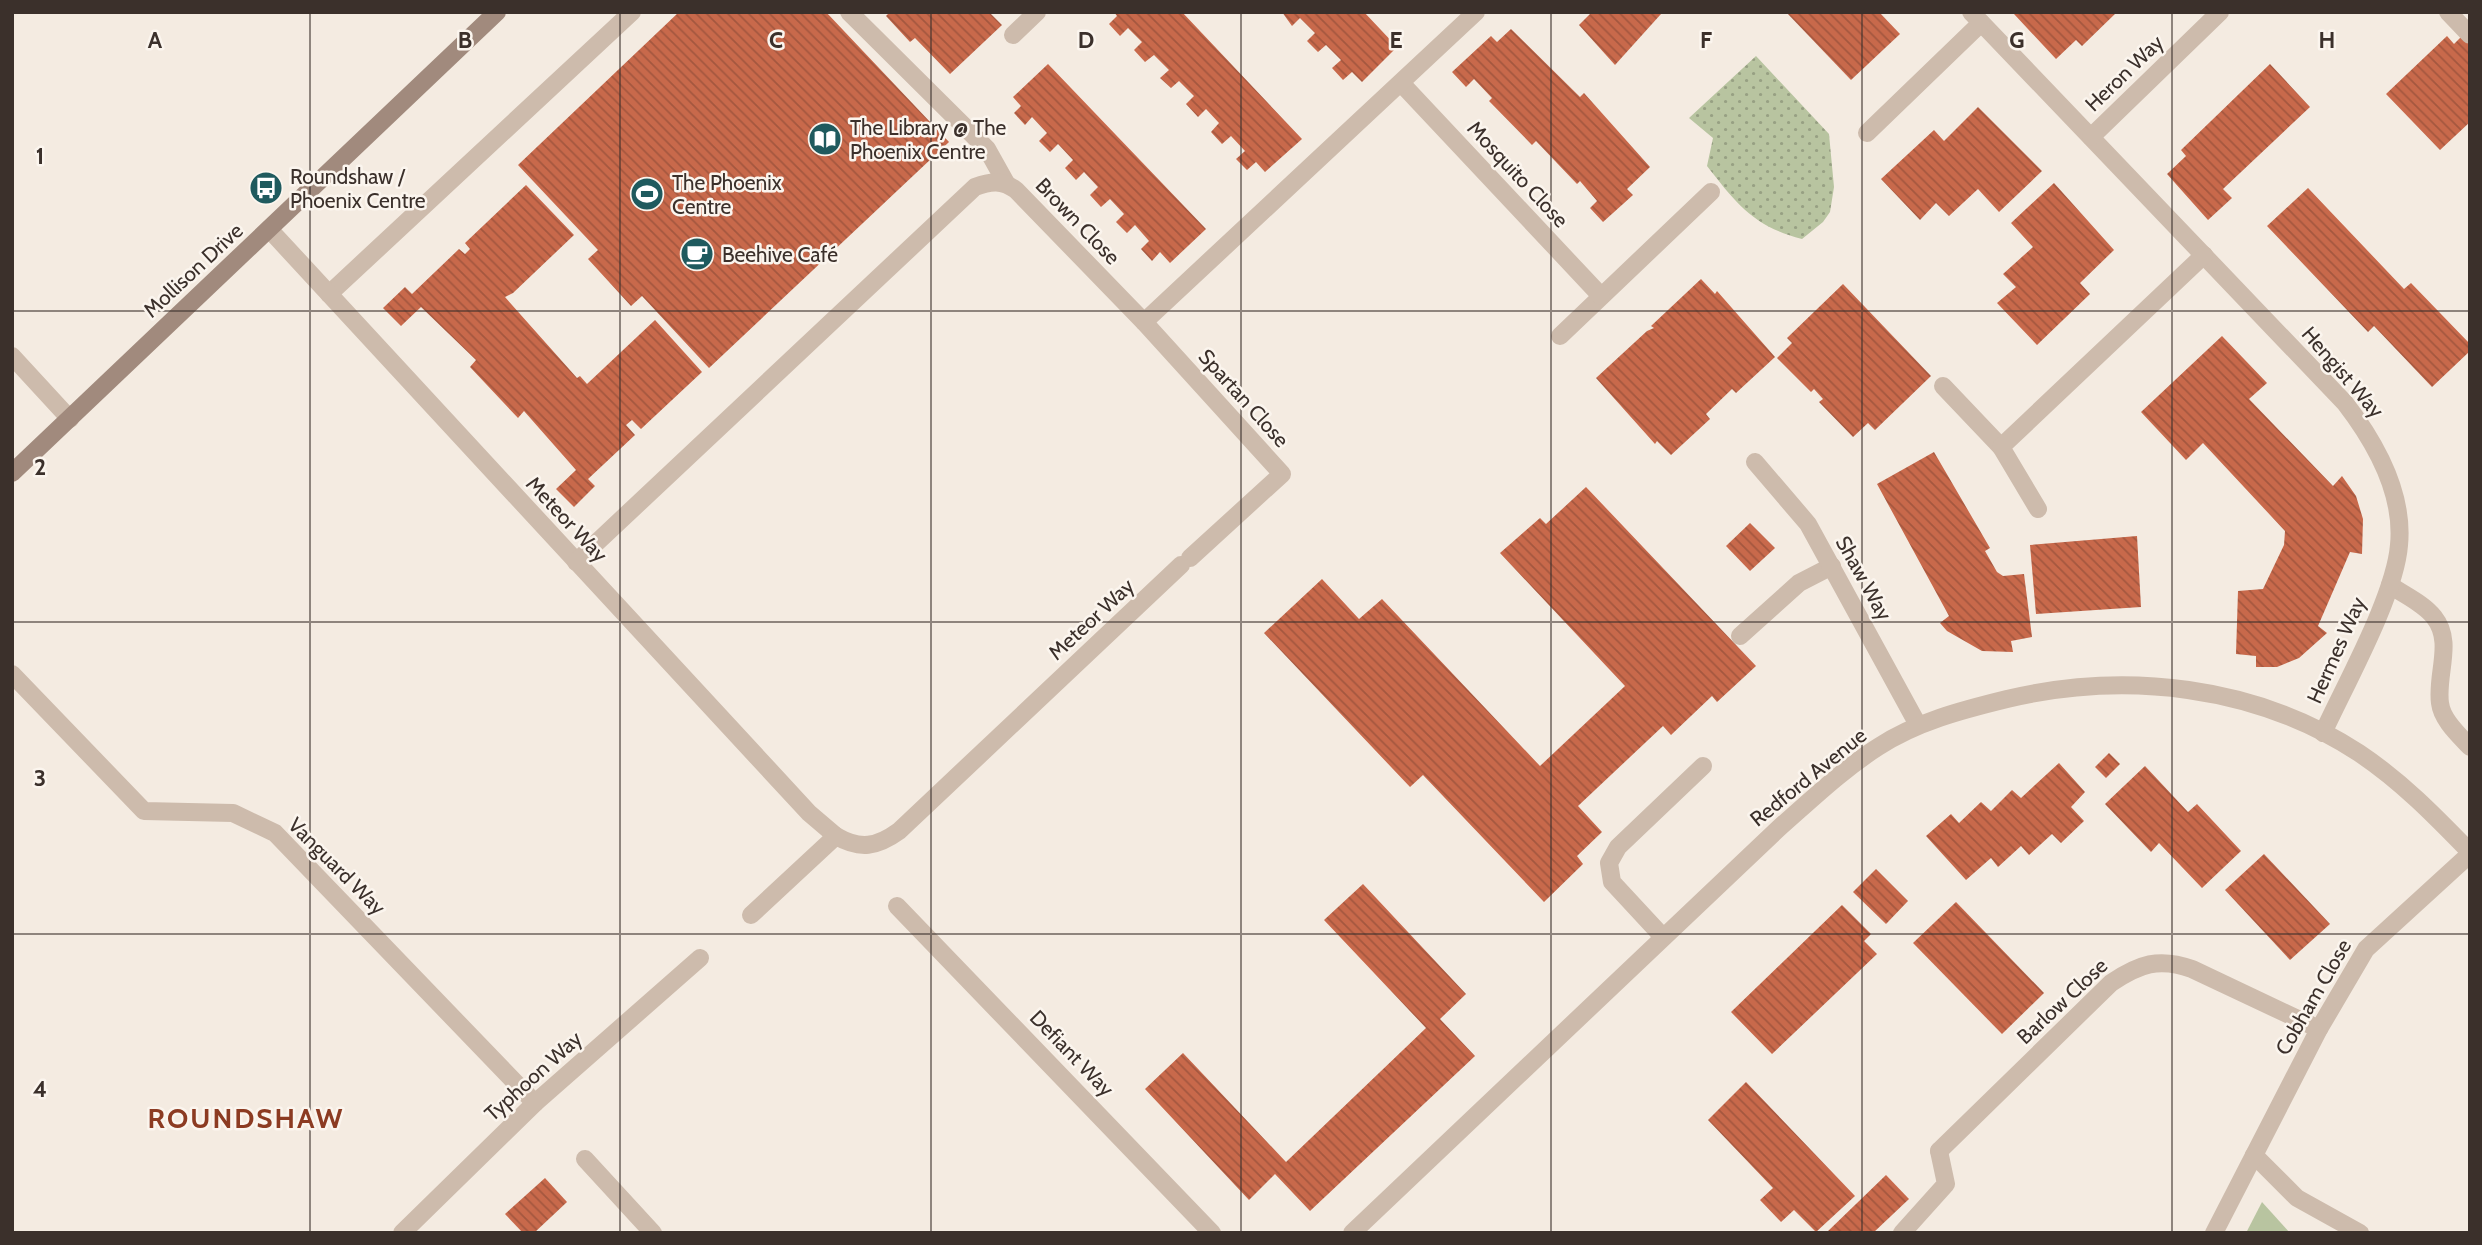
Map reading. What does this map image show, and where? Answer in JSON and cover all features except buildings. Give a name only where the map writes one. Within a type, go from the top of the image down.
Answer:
[{"type":"main road","name":"Mollison Drive","points":[[12,473],[497,12]]},
{"type":"street","points":[[329,293],[632,12]]},
{"type":"street","points":[[849,12],[987,149],[1006,183]]},
{"type":"street","points":[[1013,35],[1037,12]]},
{"type":"street","points":[[1144,322],[1476,12]]},
{"type":"street","name":"Heron Way","points":[[2091,137],[2220,12]]},
{"type":"street","points":[[2448,12],[2470,35]]},
{"type":"street","name":"Hengist Way","points":[[1867,133],[1976,18],[2345,403],[2377,450],[2388,479],[2399,544],[2390,585]]},
{"type":"street","name":"Mosquito Close","points":[[1401,83],[1601,296]]},
{"type":"street","name":"Brown Close","points":[[576,562],[961,198],[985,183],[1006,183],[1035,207],[1144,322]]},
{"type":"street","points":[[1560,336],[1711,192]]},
{"type":"street","name":"Meteor Way","points":[[269,229],[809,813],[836,836],[861,846],[873,845],[899,831],[1185,561]]},
{"type":"street","points":[[2001,447],[2204,255]]},
{"type":"street","name":"Spartan Close","points":[[1144,322],[1282,474],[1185,561]]},
{"type":"street","points":[[12,356],[70,419]]},
{"type":"street","points":[[1943,386],[2001,447],[2038,509]]},
{"type":"street","name":"Shaw Way","points":[[1755,462],[1808,524],[1918,725]]},
{"type":"street","points":[[1740,636],[1798,583],[1832,566]]},
{"type":"street","points":[[2390,585],[2421,605],[2434,617],[2442,633],[2440,703],[2444,715],[2470,747]]},
{"type":"street","name":"Hermes Way","points":[[2323,733],[2390,585]]},
{"type":"street","name":"Vanguard Way","points":[[12,674],[144,811],[233,813],[275,833],[535,1103]]},
{"type":"street","name":"Redford Avenue","points":[[1352,1233],[1531,1060],[1835,778],[1879,746],[1918,725],[2068,686],[2124,683],[2213,694],[2250,704],[2323,733],[2361,755],[2415,797],[2470,853]]},
{"type":"street","points":[[1663,937],[1612,881],[1609,863],[1618,847],[1703,766]]},
{"type":"street","points":[[751,915],[836,836]]},
{"type":"street","name":"Cobham Close","points":[[2214,1233],[2319,1029],[2372,941],[2470,853]]},
{"type":"street","name":"Defiant Way","points":[[897,906],[1212,1233]]},
{"type":"street","name":"Typhoon Way","points":[[402,1233],[535,1103],[700,958]]},
{"type":"street","name":"Barlow Close","points":[[1902,1233],[1946,1184],[1939,1151],[2111,983],[2144,963],[2176,963],[2193,969],[2319,1029]]},
{"type":"street","points":[[2254,1155],[2297,1198],[2360,1233]]},
{"type":"street","points":[[585,1159],[653,1233]]},
{"type":"green space","points":[[1756,56],[1829,134],[1834,187],[1830,212],[1823,222],[1802,239],[1771,228],[1737,202],[1707,166],[1713,138],[1689,118]]},
{"type":"green space","points":[[2262,1202],[2290,1233],[2246,1233]]},
{"type":"place","name":"The Library @ The Phoenix Centre","points":[[825,139]]},
{"type":"place","name":"Roundshaw / Phoenix Centre","points":[[266,188]]},
{"type":"place","name":"The Phoenix Centre","points":[[647,194]]},
{"type":"place","name":"Beehive Café","points":[[697,254]]},
{"type":"district","name":"ROUNDSHAW","points":[[246,1118]]}]
